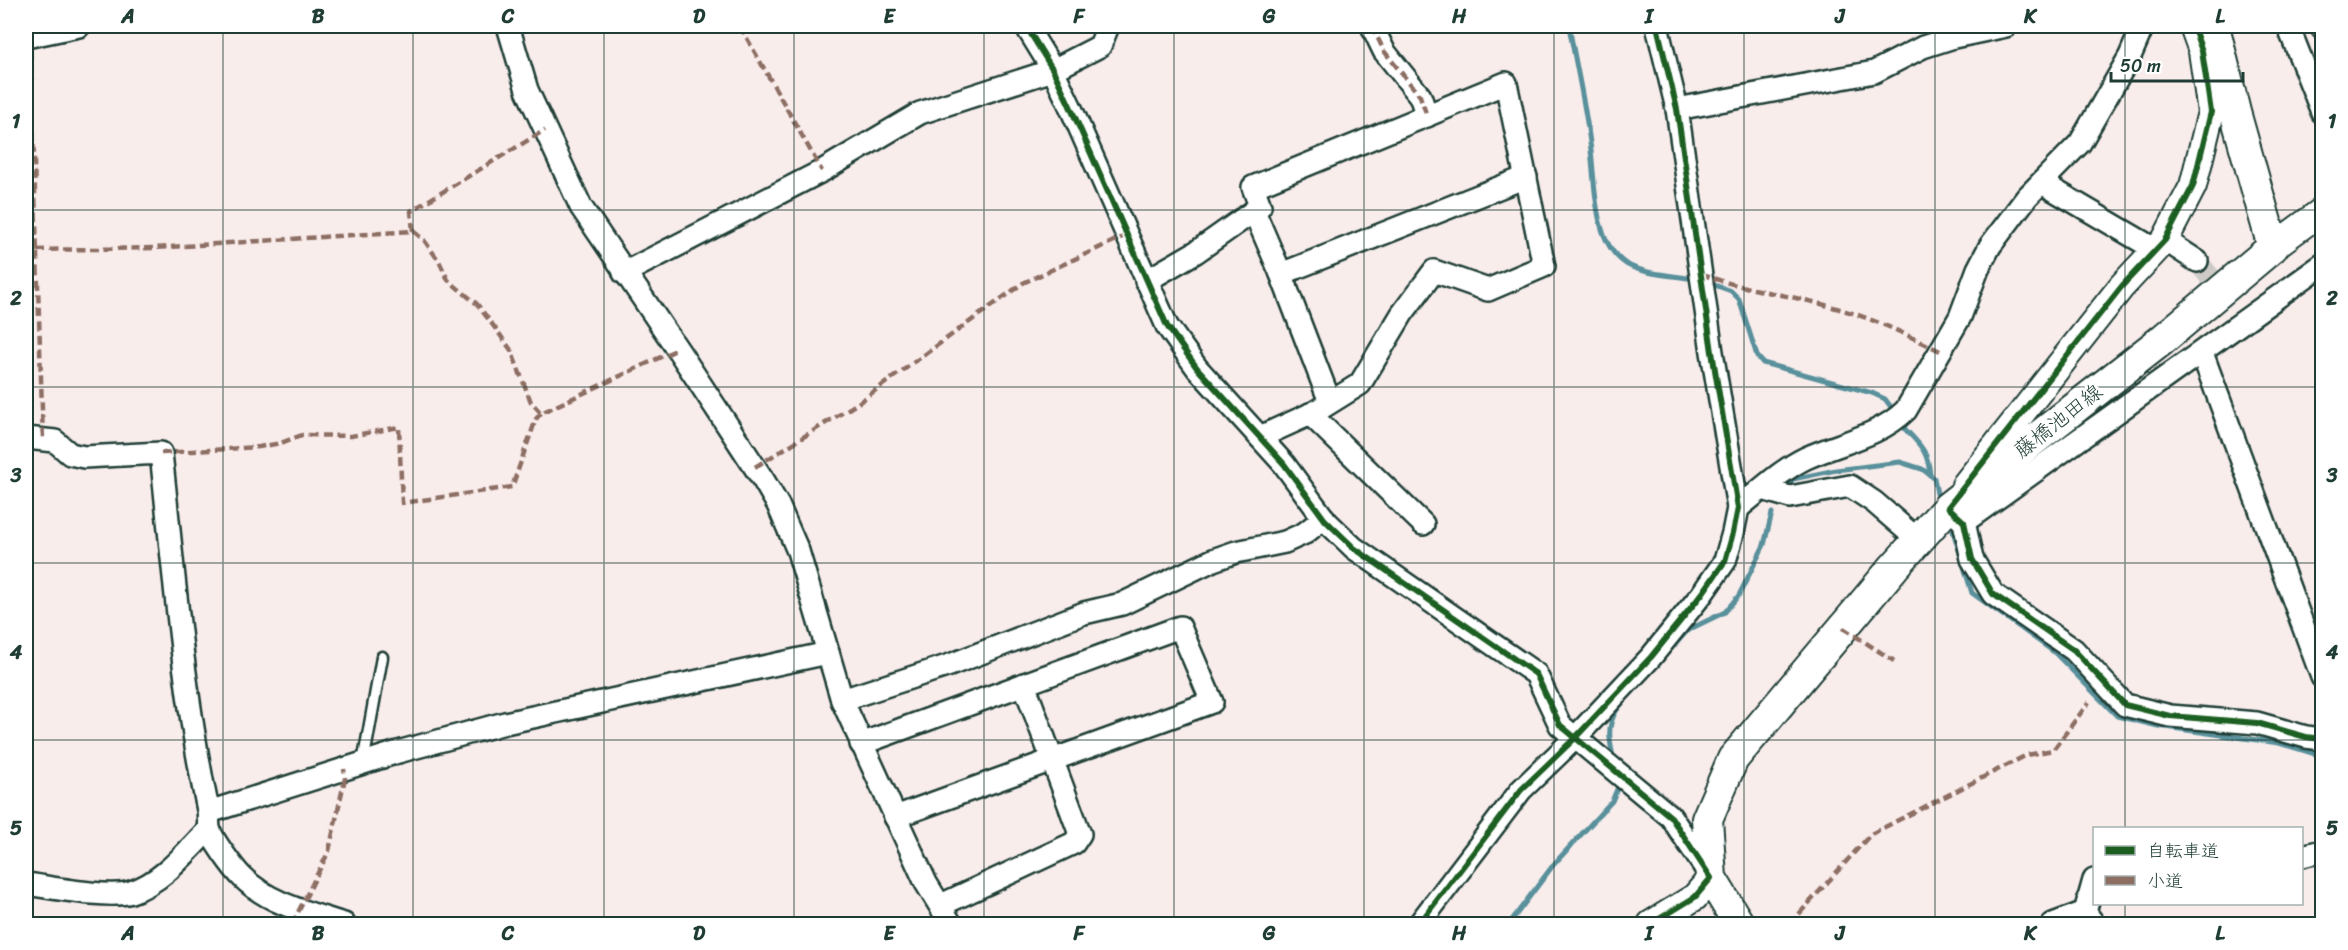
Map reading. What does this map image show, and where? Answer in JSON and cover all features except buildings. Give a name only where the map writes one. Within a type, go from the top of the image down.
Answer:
[{"type":"main road","points":[[2214,26],[2235,112],[2273,247]]},
{"type":"main road","name":"藤橋池田線","points":[[1739,924],[1711,878],[1707,819],[1733,759],[1918,540],[1956,514],[2273,247]]},
{"type":"street","points":[[26,37],[55,27],[80,26]]},
{"type":"street","points":[[509,26],[527,90],[581,207],[680,352],[778,505],[798,551],[842,700],[926,883],[950,924]]},
{"type":"street","points":[[1026,26],[1053,70],[1167,326],[1191,360],[1284,464],[1324,518],[1354,548],[1536,674],[1560,725],[1671,817],[1711,878],[1695,897],[1651,924]]},
{"type":"street","points":[[624,273],[822,171],[920,113],[1053,70],[1100,46],[1108,26]]},
{"type":"street","points":[[1372,26],[1384,51],[1420,96],[1427,116]]},
{"type":"street","points":[[1419,924],[1521,790],[1575,738],[1651,657],[1702,594],[1725,561],[1733,533],[1738,508],[1712,352],[1677,109],[1657,26]]},
{"type":"street","points":[[1677,109],[1874,72],[1923,47],[1954,37],[2006,26]]},
{"type":"street","points":[[1738,508],[1786,470],[1805,459],[1894,422],[1906,410],[1960,317],[1978,269],[1990,246],[2027,197],[2080,143],[2130,56],[2144,26]]},
{"type":"street","points":[[1956,514],[2122,286],[2161,245],[2193,186],[2211,112],[2202,51],[2193,26]]},
{"type":"street","points":[[2288,26],[2322,112]]},
{"type":"street","points":[[1146,280],[1196,252],[1260,206],[1253,187],[1506,83],[1544,266],[1488,290],[1434,271],[1402,314],[1360,384],[1310,414],[1260,437]]},
{"type":"street","points":[[1281,274],[1526,177]]},
{"type":"street","points":[[2042,183],[2161,245],[2197,261]]},
{"type":"street","points":[[1254,211],[1330,402]]},
{"type":"street","points":[[2273,247],[2322,211]]},
{"type":"street","points":[[1956,514],[2202,352],[2239,314],[2322,265]]},
{"type":"street","points":[[2202,352],[2322,677]]},
{"type":"street","points":[[1310,414],[1423,524]]},
{"type":"street","points":[[26,438],[55,441],[70,454],[84,457],[161,453],[187,693],[209,820],[240,875],[256,889],[287,905],[344,924]]},
{"type":"street","points":[[1762,489],[1790,497],[1850,486],[1874,502],[1918,540]]},
{"type":"street","points":[[1956,514],[1972,559],[1994,594],[2074,650],[2125,705],[2170,716],[2257,723],[2322,740]]},
{"type":"street","points":[[842,700],[950,665],[1084,613],[1122,604],[1221,557],[1285,542],[1305,533],[1324,518]]},
{"type":"street","points":[[861,744],[1180,627],[1212,702],[895,817]]},
{"type":"street","points":[[26,884],[94,893],[130,892],[161,876],[209,820],[363,764],[505,723],[828,653]]},
{"type":"street","points":[[940,905],[1074,843],[1080,834],[1024,684]]},
{"type":"street","points":[[2303,856],[2322,851]]},
{"type":"street","points":[[2053,924],[2090,918],[2093,890]]},
{"type":"lane","points":[[363,764],[382,657]]},
{"type":"waterway","points":[[1569,26],[1588,128],[1597,208],[1606,240],[1615,254],[1626,264],[1656,274],[1688,278]]},
{"type":"waterway","points":[[1709,283],[1731,291],[1739,299],[1757,356],[1763,363],[1872,393],[1885,399],[1894,411]]},
{"type":"waterway","points":[[1905,429],[1923,449],[1928,460],[1930,475]]},
{"type":"waterway","points":[[1788,486],[1793,479],[1836,470],[1900,462],[1922,469],[1934,478],[1937,494]]},
{"type":"waterway","points":[[1669,651],[1688,630],[1725,612],[1739,595],[1764,545],[1772,513]]},
{"type":"waterway","points":[[1953,531],[1972,593],[2054,652],[2117,716],[2158,726],[2279,743],[2322,756]]},
{"type":"waterway","points":[[1613,756],[1610,741],[1611,722],[1622,703]]},
{"type":"waterway","points":[[1509,924],[1554,864],[1612,801],[1618,787]]},
{"type":"tunnel","points":[[2197,261],[2233,305]]},
{"type":"marked path","points":[[740,26],[822,171]]},
{"type":"marked path","points":[[1372,26],[1384,51],[1420,96],[1427,116]]},
{"type":"marked path","points":[[30,37],[43,440]]},
{"type":"marked path","points":[[413,231],[411,211],[545,130]]},
{"type":"marked path","points":[[36,250],[154,248],[413,231],[424,240],[439,261],[448,280],[477,304],[511,350],[531,402],[541,413],[678,349]]},
{"type":"marked path","points":[[755,467],[858,403],[1023,283],[1127,235]]},
{"type":"marked path","points":[[1701,274],[1731,284],[1840,309],[1898,331],[1940,351]]},
{"type":"marked path","points":[[161,453],[259,447],[281,443],[302,435],[351,436],[399,427],[402,503],[512,487],[536,419],[541,413]]},
{"type":"marked path","points":[[1843,628],[1894,661]]},
{"type":"marked path","points":[[1790,924],[1871,834],[2027,755],[2053,750],[2089,702]]},
{"type":"marked path","points":[[292,924],[329,851],[345,778],[344,769]]},
{"type":"cycle path","points":[[1026,26],[1053,70],[1070,106],[1167,326],[1197,368],[1284,464],[1325,520],[1354,548],[1536,674],[1560,725],[1671,817],[1711,878],[1695,897],[1651,924]]},
{"type":"cycle path","points":[[1419,924],[1521,790],[1575,738],[1651,657],[1702,594],[1725,561],[1733,533],[1738,508],[1712,352],[1677,109],[1657,26]]},
{"type":"cycle path","points":[[2193,26],[2202,51],[2211,112],[2193,186],[2165,240],[2122,286],[1948,507],[1964,522],[1972,559],[1993,594],[2074,650],[2125,705],[2170,716],[2257,723],[2306,737],[2322,739]]}]
